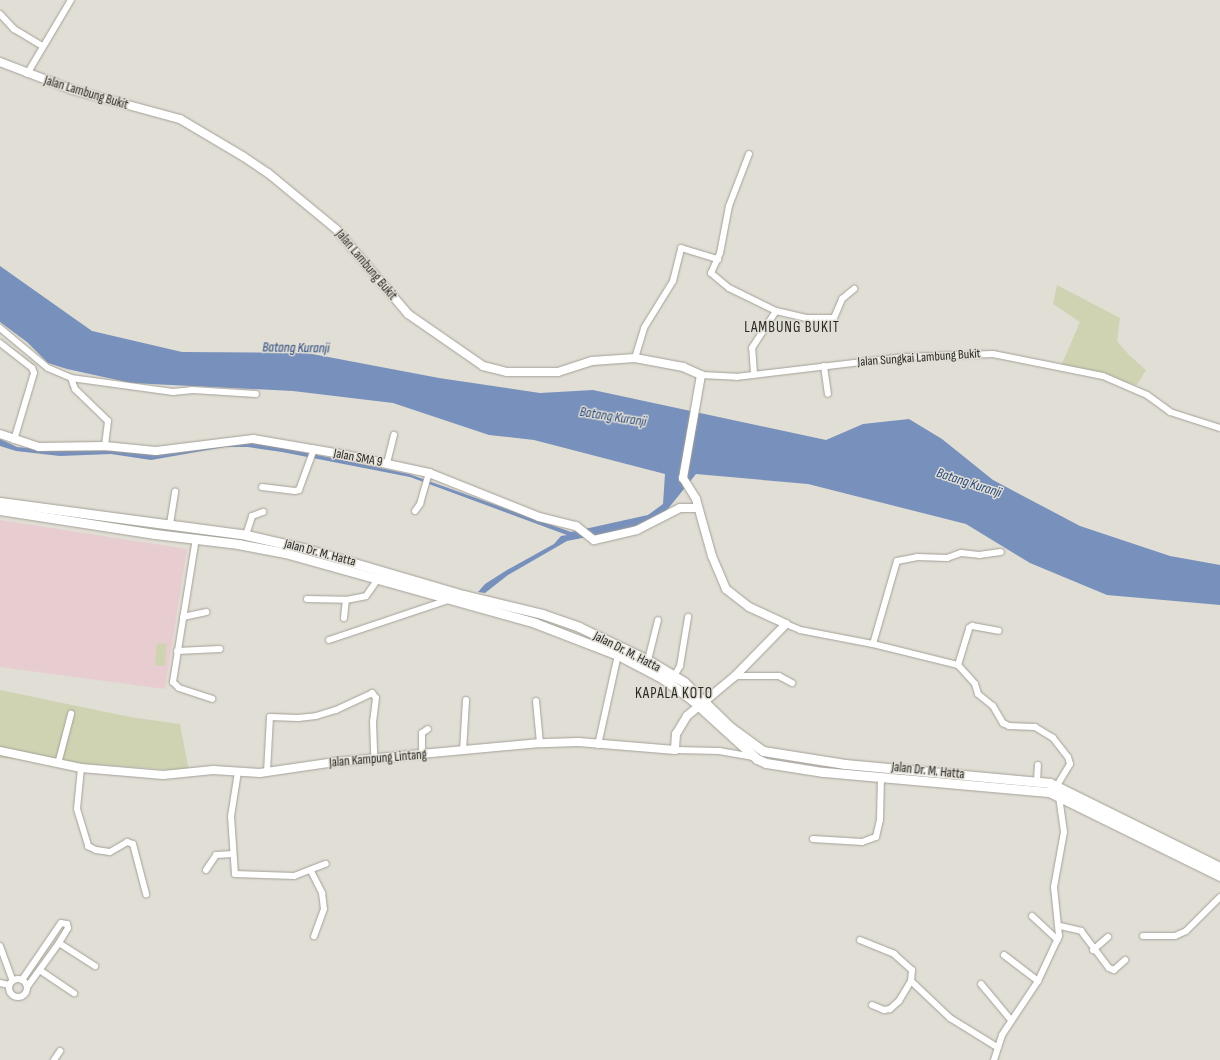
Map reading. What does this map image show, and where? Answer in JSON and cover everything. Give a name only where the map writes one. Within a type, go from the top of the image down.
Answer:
[{"type":"main road","name":"Jalan Dr. M. Hatta","points":[[0,502],[170,524],[303,548],[445,596],[548,627],[618,655],[662,678],[702,704]]},
{"type":"main road","points":[[0,510],[196,538],[241,538]]},
{"type":"main road","name":"Jalan Dr. M. Hatta","points":[[241,538],[285,553],[429,595],[463,595],[561,620],[648,660],[674,676],[702,704],[760,755],[766,763],[823,772],[1038,790],[1059,796],[1219,872]]},
{"type":"main road","name":"Jalan Dr. M. Hatta","points":[[760,755],[1037,782],[1057,786],[1219,872]]},
{"type":"main road","points":[[906,779],[907,769]]},
{"type":"street","points":[[27,74],[42,46],[71,0]]},
{"type":"street","points":[[0,14],[14,29],[42,46]]},
{"type":"street","name":"Jalan Lambung Bukit","points":[[0,62],[27,74],[116,103],[180,119],[244,157],[268,173],[336,229],[408,314],[483,366],[507,372],[558,372],[592,361],[635,358],[683,367],[701,374]]},
{"type":"street","points":[[749,154],[729,206],[718,259],[711,273],[715,279],[776,311],[806,318],[834,318],[842,299],[854,289]]},
{"type":"street","points":[[635,358],[644,328],[673,281],[681,248],[718,259]]},
{"type":"street","points":[[754,374],[752,348],[776,311]]},
{"type":"street","points":[[0,328],[48,368],[71,378],[91,382],[173,392],[193,390],[256,394]]},
{"type":"street","points":[[0,343],[32,368],[34,373],[14,440]]},
{"type":"street","name":"Jalan Sungkai Lambung Bukit","points":[[701,374],[736,377],[942,354],[1012,357],[1103,376],[1147,395],[1175,414],[1220,428]]},
{"type":"street","points":[[824,366],[828,394]]},
{"type":"street","points":[[701,374],[682,474],[698,508],[714,560],[726,590],[748,607],[800,630],[873,644],[958,665],[975,684],[978,694],[993,706],[1003,723],[1009,726],[1035,727],[1053,738],[1068,758],[1070,764],[1057,786]]},
{"type":"street","points":[[71,378],[75,390],[108,421],[105,446]]},
{"type":"street","name":"Jalan SMA 9","points":[[0,434],[14,440],[39,447],[105,446],[156,451],[253,439],[313,453],[387,463],[580,529],[594,540],[637,530],[675,510],[685,507],[698,508]]},
{"type":"street","points":[[387,463],[394,435]]},
{"type":"street","points":[[262,487],[298,491],[304,482],[313,453]]},
{"type":"street","points":[[415,511],[428,476]]},
{"type":"street","points":[[170,524],[175,491]]},
{"type":"street","points":[[241,538],[252,516],[263,512]]},
{"type":"street","points":[[196,538],[173,682],[177,687],[188,689],[198,695],[212,699]]},
{"type":"street","points":[[873,644],[897,561],[917,557],[947,558],[960,553],[980,555],[1001,552]]},
{"type":"street","points":[[307,599],[346,600],[368,595],[376,580]]},
{"type":"street","points":[[329,640],[445,596]]},
{"type":"street","points":[[344,618],[346,600]]},
{"type":"street","points":[[183,617],[206,612]]},
{"type":"street","points":[[674,676],[680,666],[688,617]]},
{"type":"street","points":[[648,660],[658,620]]},
{"type":"street","points":[[675,750],[679,726],[735,676],[786,624]]},
{"type":"street","points":[[958,665],[969,628],[972,626],[999,632]]},
{"type":"street","points":[[177,651],[220,649]]},
{"type":"street","points":[[598,744],[618,655]]},
{"type":"street","points":[[735,676],[779,676],[792,683]]},
{"type":"street","points":[[267,772],[270,717],[298,718],[316,716],[336,710],[372,693],[376,698],[373,721],[374,758]]},
{"type":"street","points":[[464,751],[466,700]]},
{"type":"street","points":[[536,701],[540,743]]},
{"type":"street","points":[[58,764],[71,714]]},
{"type":"street","points":[[422,755],[422,733],[428,729]]},
{"type":"street","name":"Jalan Kampung Lintang","points":[[0,751],[81,768],[163,775],[213,770],[267,772],[374,758],[422,755],[540,743],[598,744],[675,750],[719,751],[760,755]]},
{"type":"street","points":[[1037,782],[1038,765]]},
{"type":"street","points":[[81,768],[78,808],[88,846],[96,850],[110,852],[127,842],[133,844],[146,894]]},
{"type":"street","points":[[238,772],[232,816],[233,872],[236,875],[283,876],[311,871],[326,864]]},
{"type":"street","points":[[813,838],[862,842],[876,837],[880,820],[881,777]]},
{"type":"street","points":[[994,1060],[997,1047],[1011,1020],[1038,981],[1058,940],[1060,926],[1054,887],[1064,838],[1059,796]]},
{"type":"street","points":[[206,870],[216,855],[233,854]]},
{"type":"street","points":[[311,871],[322,893],[324,910],[314,936]]},
{"type":"street","points":[[1143,936],[1175,936],[1182,933],[1220,897]]},
{"type":"street","points":[[1032,916],[1058,940]]},
{"type":"street","points":[[0,983],[11,983],[22,980],[61,924],[65,923],[68,928],[40,971],[27,987],[24,996],[18,998],[11,994],[11,983],[1,948]]},
{"type":"street","points":[[1060,926],[1081,931],[1093,950],[1114,970],[1125,960]]},
{"type":"street","points":[[1093,950],[1108,938]]},
{"type":"street","points":[[860,940],[894,954],[912,970],[911,981],[899,1000],[890,1010],[884,1010],[872,1005]]},
{"type":"street","points":[[59,943],[95,966]]},
{"type":"street","points":[[1004,955],[1038,981]]},
{"type":"street","points":[[40,971],[74,993]]},
{"type":"street","points":[[22,980],[27,987]]},
{"type":"street","points":[[911,981],[959,1025],[997,1047]]},
{"type":"street","points":[[981,984],[1011,1020]]},
{"type":"street","points":[[54,1060],[60,1051]]},
{"type":"shaded area","points":[[0,520],[187,549],[165,689],[0,667]]},
{"type":"green space","points":[[1057,285],[1120,318],[1117,341],[1129,355],[1146,370],[1137,385],[1061,366],[1080,322],[1053,304]]},
{"type":"green space","points":[[157,643],[167,644],[165,666],[155,665]]},
{"type":"green space","points":[[0,690],[130,717],[180,724],[189,771],[0,758]]},
{"type":"water","name":"Batang Kuranji","points":[[0,266],[92,331],[182,352],[307,353],[439,378],[540,393],[593,390],[826,440],[863,424],[909,419],[942,439],[993,480],[1080,526],[1170,556],[1220,565],[1220,605],[1107,595],[1030,563],[966,524],[808,484],[696,474],[663,515],[642,526],[567,541],[508,575],[485,593],[478,592],[485,584],[554,544],[561,536],[567,535],[410,477],[282,452],[248,447],[225,447],[151,460],[111,454],[60,456],[16,451],[0,446],[0,439],[17,447],[58,451],[111,451],[149,454],[255,442],[409,474],[571,532],[648,515],[663,504],[665,474],[534,440],[489,435],[393,403],[293,391],[131,383],[67,369],[48,363],[27,342],[0,322]]},
{"type":"district","name":"LAMBUNG BUKIT","points":[[792,328]]},
{"type":"district","name":"KAPALA KOTO","points":[[674,694]]}]
